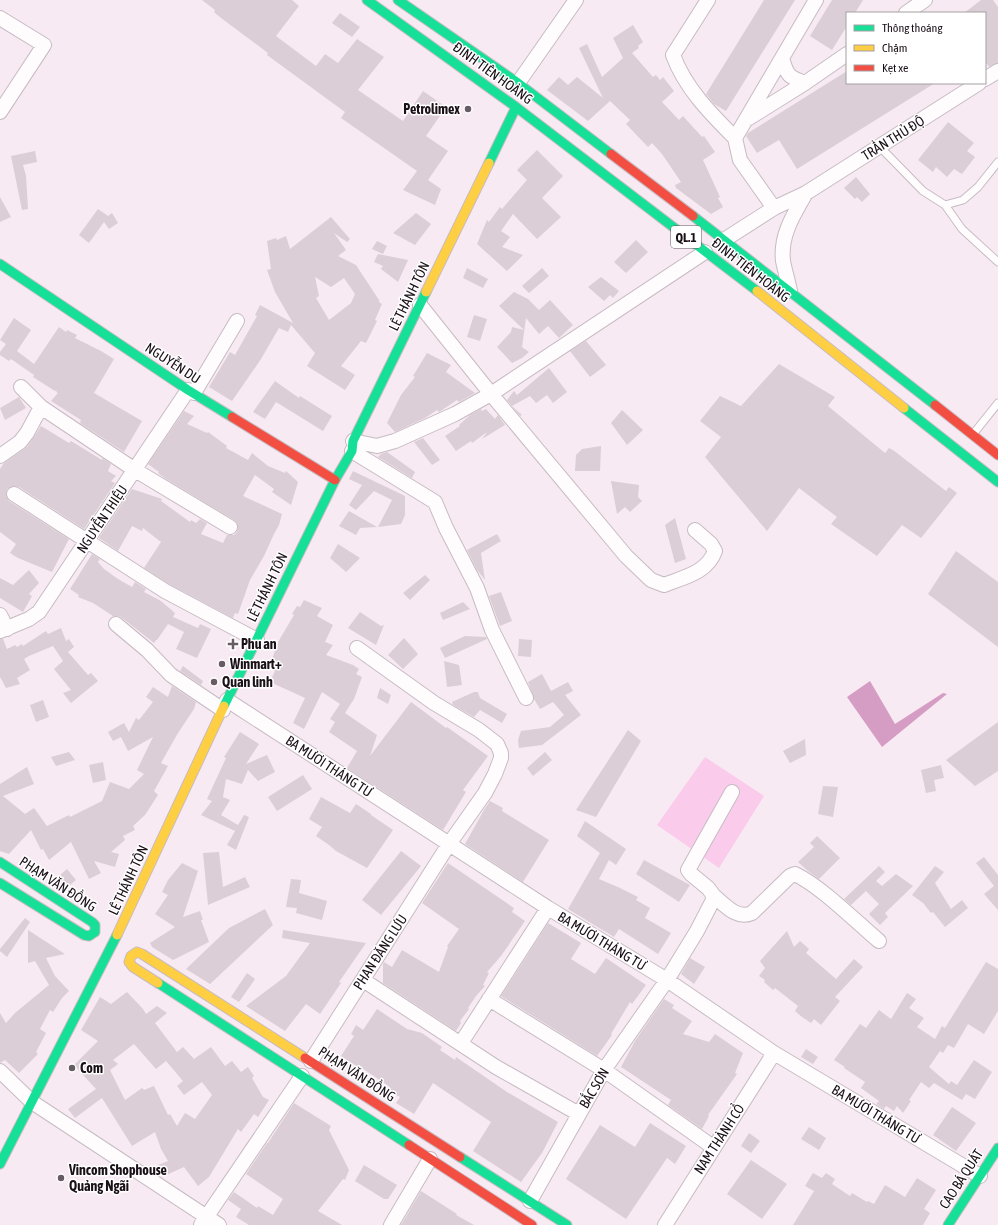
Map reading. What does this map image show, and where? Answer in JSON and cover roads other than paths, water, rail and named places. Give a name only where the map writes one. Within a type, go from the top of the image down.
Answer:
[{"type":"main road","name":"ĐINH TIÊN HOÀNG","points":[[367,0],[516,107],[705,252],[977,452],[998,455]]},
{"type":"main road","name":"ĐINH TIÊN HOÀNG","points":[[398,0],[518,83],[790,291],[972,435],[977,452],[998,482]]},
{"type":"main road","points":[[516,107],[518,83]]},
{"type":"main road","name":"LÊ THÁNH TÔN","points":[[0,1164],[126,918],[225,705],[516,107]]},
{"type":"main road","name":"NGUYỄN DU","points":[[0,264],[191,392],[335,480]]},
{"type":"main road","name":"PHẠM VĂN ĐỒNG","points":[[0,862],[92,922],[133,967],[430,1159],[525,1215],[567,1225]]},
{"type":"main road","name":"PHẠM VĂN ĐỒNG","points":[[0,883],[84,935],[142,954],[439,1142],[525,1215]]},
{"type":"main road","points":[[302,1076],[311,1061]]},
{"type":"main road","points":[[430,1159],[439,1142]]},
{"type":"main road","name":"CAO BÁ QUÁT","points":[[948,1225],[998,1148]]},
{"type":"street","points":[[518,83],[576,0]]},
{"type":"street","points":[[708,0],[673,55],[677,66],[698,98],[735,138],[740,160],[774,208]]},
{"type":"street","points":[[735,138],[816,0]]},
{"type":"street","points":[[907,12],[923,1]]},
{"type":"street","points":[[0,18],[44,45],[0,112]]},
{"type":"street","points":[[746,119],[805,84],[846,55]]},
{"type":"street","points":[[782,58],[785,70],[792,78],[805,84]]},
{"type":"street","points":[[986,79],[998,71]]},
{"type":"street","name":"TRẦN THỦ ĐỘ","points":[[724,240],[774,208],[806,193],[978,84]]},
{"type":"street","points":[[790,291],[783,260],[783,246],[792,216],[806,193]]},
{"type":"street","points":[[352,446],[377,446],[395,441],[455,414],[491,394],[705,252]]},
{"type":"street","points":[[420,305],[491,394],[626,556],[651,580],[664,585],[697,572],[708,564],[715,551],[711,544],[695,530]]},
{"type":"street","name":"NGUYỄN THIỆU","points":[[4,630],[39,612],[135,470],[191,392],[238,321]]},
{"type":"street","points":[[22,387],[41,407],[135,470],[230,527]]},
{"type":"street","points":[[0,456],[20,442],[27,433],[41,407]]},
{"type":"street","points":[[352,446],[435,502],[446,528],[477,588],[492,630],[526,698]]},
{"type":"street","points":[[14,494],[165,592],[257,640]]},
{"type":"street","points":[[0,615],[4,630]]},
{"type":"street","name":"BA MƯƠI THÁNG TƯ","points":[[116,624],[147,650],[172,675],[225,705],[449,844],[548,908],[667,980],[774,1054],[980,1176]]},
{"type":"street","name":"PHAN ĐĂNG LƯU","points":[[311,1061],[449,844],[485,793],[500,763],[501,753],[493,741],[479,730],[434,703],[357,648]]},
{"type":"street","points":[[732,792],[688,870],[691,874],[708,888],[714,896],[737,914],[746,916],[790,876],[795,874],[830,899],[879,941]]},
{"type":"street","name":"BẮC SƠN","points":[[525,1215],[604,1070],[667,980],[697,931],[714,896]]},
{"type":"street","points":[[461,1043],[548,908]]},
{"type":"street","points":[[363,980],[496,1067],[579,1114]]},
{"type":"street","points":[[489,999],[604,1070],[713,1147]]},
{"type":"street","name":"NAM THÀNH CỔ","points":[[665,1225],[713,1147],[774,1054]]},
{"type":"street","points":[[0,1071],[32,1102],[203,1221],[219,1225]]},
{"type":"street","points":[[203,1221],[302,1076]]},
{"type":"street","points":[[391,1225],[430,1159]]},
{"type":"lane","points":[[879,146],[923,191],[945,205],[962,229],[998,262]]},
{"type":"lane","points":[[945,205],[964,200],[978,187],[998,162]]},
{"type":"lane","points":[[972,435],[998,403]]},
{"type":"place","name":"Petrolimex","points":[[468,109]]},
{"type":"place","name":"Phu an","points":[[233,644]]},
{"type":"place","name":"Winmart+","points":[[222,664]]},
{"type":"place","name":"Quan linh","points":[[214,682]]},
{"type":"place","name":"Com","points":[[72,1068]]},
{"type":"place","name":"Vincom Shophouse Quảng Ngãi","points":[[61,1178]]}]
